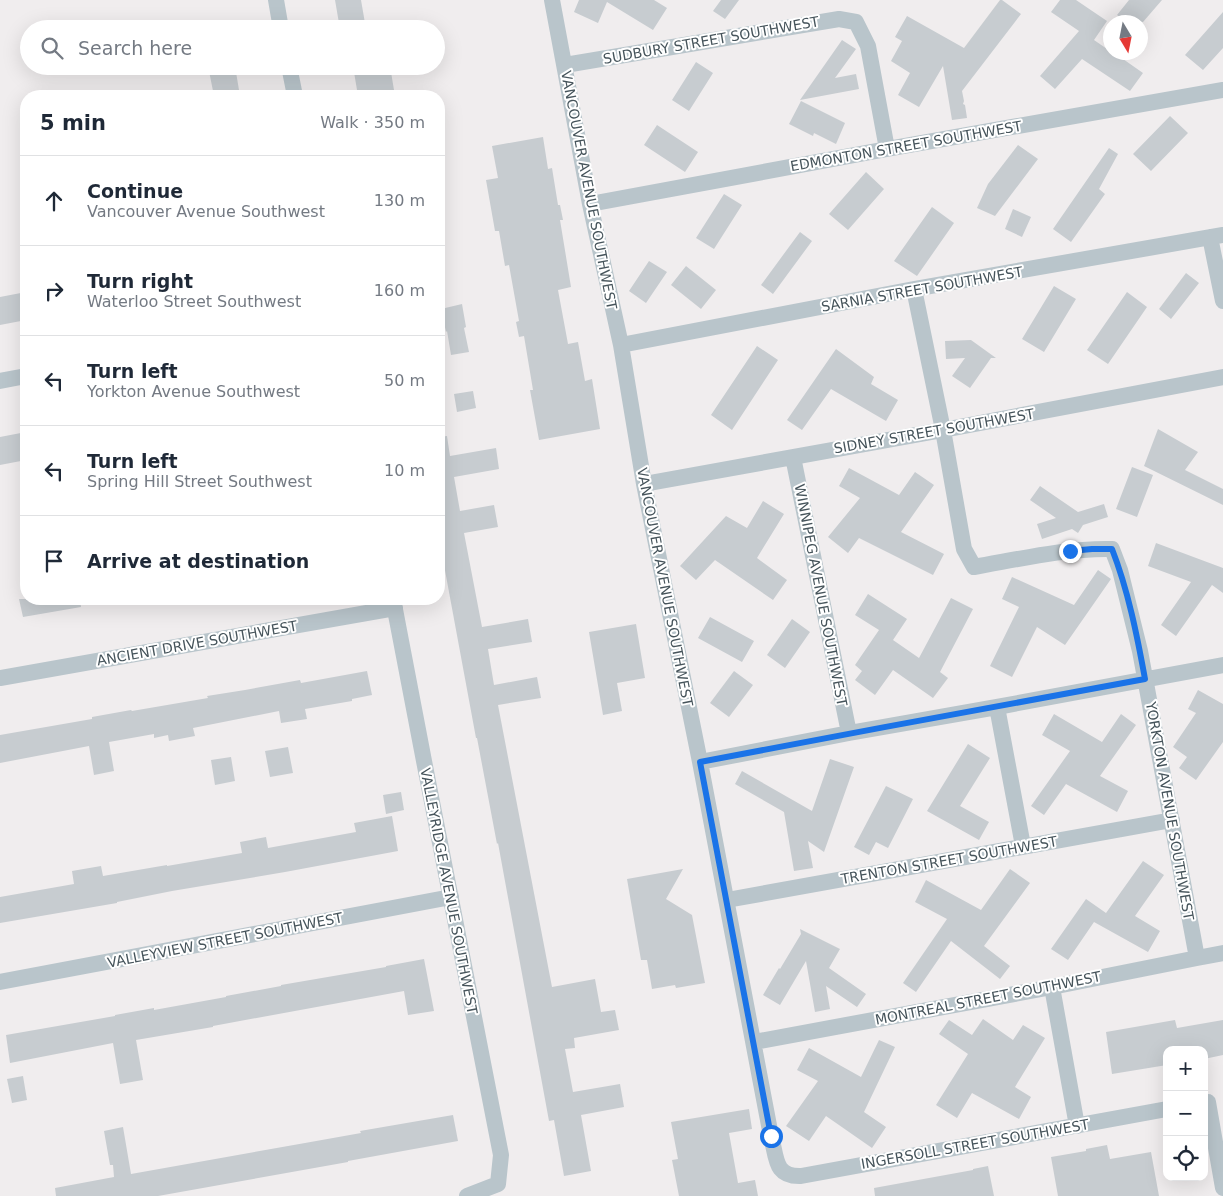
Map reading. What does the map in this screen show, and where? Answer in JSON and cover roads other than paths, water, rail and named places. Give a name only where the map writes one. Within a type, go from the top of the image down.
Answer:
[{"type":"street","points":[[276,0],[279,20]]},
{"type":"street","name":"VANCOUVER AVENUE SOUTHWEST","points":[[552,0],[590,204],[621,345],[644,484],[727,900],[771,1136],[779,1168],[784,1172]]},
{"type":"street","name":"SUDBURY STREET SOUTHWEST","points":[[565,65],[839,19],[856,22],[868,46],[887,149]]},
{"type":"street","points":[[290,75],[293,90]]},
{"type":"street","name":"EDMONTON STREET SOUTHWEST","points":[[590,204],[1223,90]]},
{"type":"street","points":[[1217,236],[1223,301]]},
{"type":"street","name":"SARNIA STREET SOUTHWEST","points":[[621,345],[1217,236]]},
{"type":"street","points":[[914,290],[942,430]]},
{"type":"street","points":[[0,381],[20,377]]},
{"type":"street","name":"SIDNEY STREET SOUTHWEST","points":[[644,484],[1223,377]]},
{"type":"street","name":"YORKTON AVENUE SOUTHWEST","points":[[942,430],[964,549],[974,566],[1070,551],[1112,549],[1120,570],[1140,651],[1197,958]]},
{"type":"street","name":"WINNIPEG AVENUE SOUTHWEST","points":[[793,457],[849,733]]},
{"type":"street","name":"ANCIENT DRIVE SOUTHWEST","points":[[0,678],[383,605]]},
{"type":"street","name":"VALLEYRIDGE AVENUE SOUTHWEST","points":[[394,605],[501,1155],[498,1184],[467,1196]]},
{"type":"street","points":[[700,762],[1223,665]]},
{"type":"street","points":[[996,707],[1023,846]]},
{"type":"street","name":"TRENTON STREET SOUTHWEST","points":[[727,900],[1172,820]]},
{"type":"street","name":"VALLEYVIEW STREET SOUTHWEST","points":[[0,982],[451,897]]},
{"type":"street","name":"MONTREAL STREET SOUTHWEST","points":[[754,1042],[1052,987],[1223,953]]},
{"type":"street","points":[[1052,987],[1076,1126]]},
{"type":"street","points":[[1212,1101],[1223,1188]]},
{"type":"street","name":"INGERSOLL STREET SOUTHWEST","points":[[784,1172],[791,1176],[802,1176],[1163,1110]]}]
